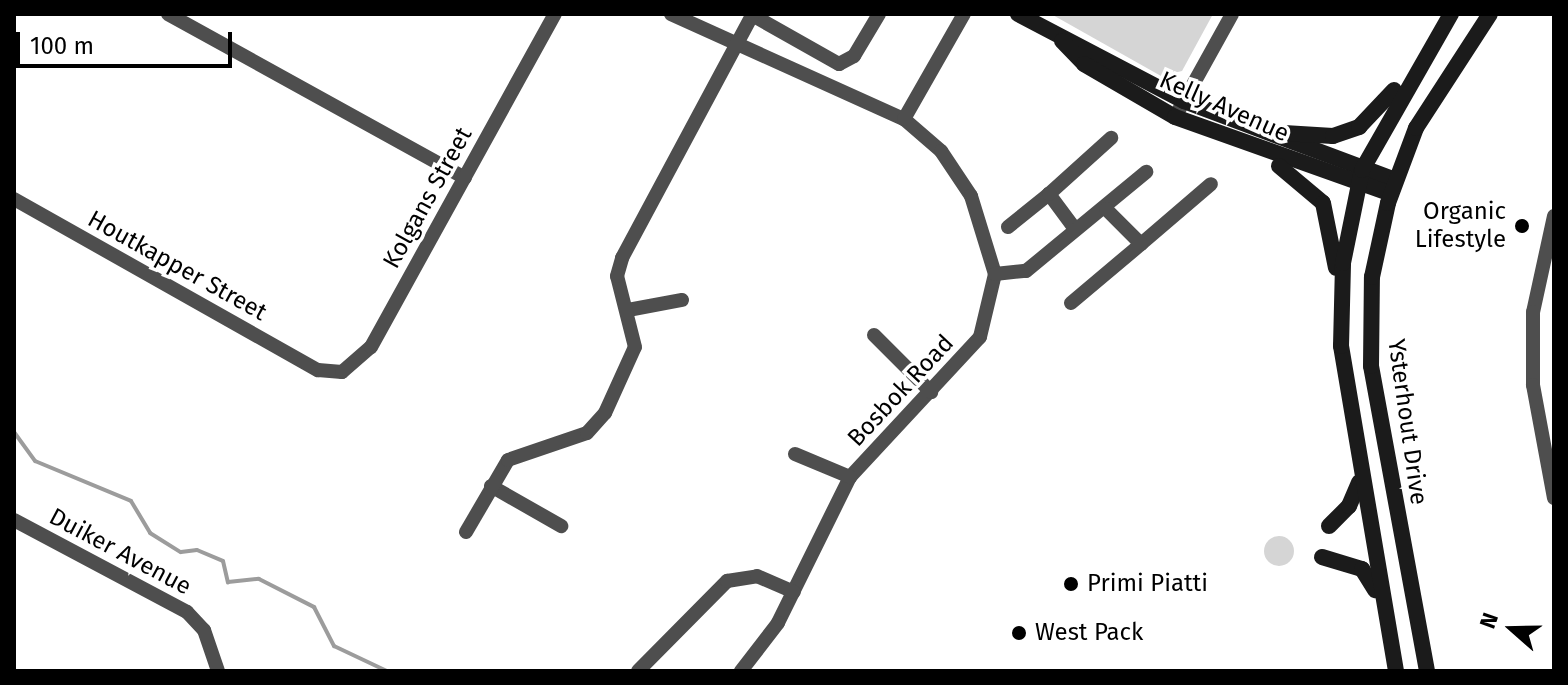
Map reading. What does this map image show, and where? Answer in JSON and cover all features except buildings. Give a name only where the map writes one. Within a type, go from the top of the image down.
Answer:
[{"type":"main road","name":"Kelly Avenue","points":[[1018,14],[1184,101],[1360,178]]},
{"type":"main road","points":[[1339,314],[1360,178],[1417,65],[1451,14]]},
{"type":"main road","name":"Ysterhout Drive","points":[[1427,671],[1371,366],[1372,277],[1393,187],[1442,79],[1490,14]]},
{"type":"main road","name":"Kelly Avenue","points":[[1054,34],[1084,64],[1175,117],[1227,139],[1393,187]]},
{"type":"main road","points":[[1232,121],[1294,136],[1333,136],[1371,118],[1417,65]]},
{"type":"main road","points":[[1227,139],[1300,178],[1323,203],[1360,478],[1396,671]]},
{"type":"main road","points":[[1329,526],[1349,506],[1360,478]]},
{"type":"main road","points":[[1322,557],[1362,569],[1384,610]]},
{"type":"street","points":[[168,14],[465,178]]},
{"type":"street","name":"Kolgans Street","points":[[318,370],[342,372],[362,360],[555,14]]},
{"type":"street","points":[[671,14],[733,47],[904,119],[941,151],[971,196],[995,274],[1026,271],[1075,229],[1106,209],[1146,172]]},
{"type":"street","points":[[466,532],[491,486],[514,456],[587,433],[599,422],[632,360],[628,310],[617,276],[622,258],[752,14],[839,64],[854,56],[879,14]]},
{"type":"street","points":[[904,119],[964,14]]},
{"type":"street","points":[[1175,117],[1232,14]]},
{"type":"street","points":[[1008,227],[1111,138]]},
{"type":"street","points":[[1071,303],[1211,184]]},
{"type":"street","points":[[1049,194],[1075,229]]},
{"type":"street","name":"Houtkapper Street","points":[[14,199],[318,370]]},
{"type":"street","points":[[1106,209],[1141,244]]},
{"type":"street","points":[[1554,216],[1533,312],[1533,385],[1554,498]]},
{"type":"street","name":"Bosbok Road","points":[[741,671],[794,592],[850,477],[980,337],[995,274]]},
{"type":"street","points":[[628,310],[682,300]]},
{"type":"street","points":[[874,335],[931,392]]},
{"type":"street","points":[[795,454],[850,477]]},
{"type":"street","points":[[491,486],[561,526]]},
{"type":"street","name":"Duiker Avenue","points":[[14,520],[187,612],[204,630],[218,671]]},
{"type":"street","points":[[638,671],[727,581],[757,576],[794,592]]},
{"type":"shaded area","points":[[1051,14],[1213,14],[1182,71],[1161,76]]},
{"type":"shaded area","points":[[1279,536],[1290,540],[1294,551],[1290,562],[1279,566],[1268,562],[1264,551],[1268,540]]},
{"type":"waterway","points":[[14,432],[35,461],[131,501],[150,533],[181,552],[197,550],[223,561],[228,582],[259,579],[314,607],[334,646],[387,671]]},
{"type":"place","name":"Organic Lifestyle","points":[[1522,226]]},
{"type":"place","name":"Primi Piatti","points":[[1071,584]]},
{"type":"place","name":"West Pack","points":[[1019,633]]}]
